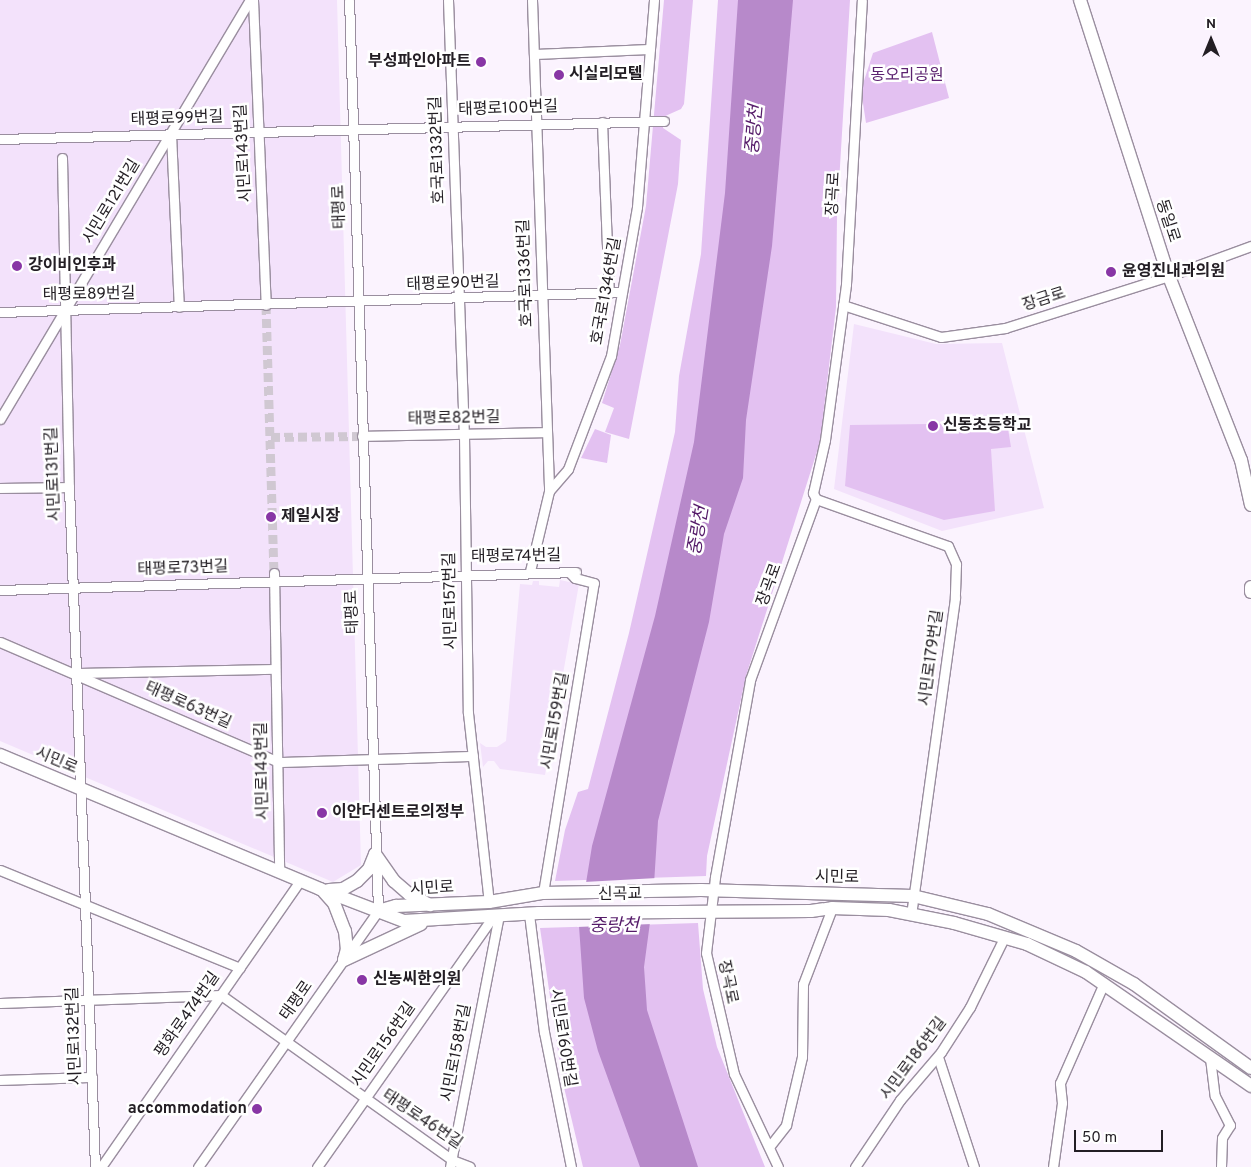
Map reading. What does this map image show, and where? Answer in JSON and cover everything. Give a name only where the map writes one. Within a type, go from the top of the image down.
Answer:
[{"type":"street","name":"시민로143번길","points":[[251,0],[266,305]]},
{"type":"street","name":"시민로121번길","points":[[0,418],[251,0]]},
{"type":"street","name":"태평로","points":[[198,1167],[378,911],[348,0]]},
{"type":"street","name":"호국로1332번길","points":[[448,0],[458,299]]},
{"type":"street","name":"호국로1336번길","points":[[532,0],[549,491]]},
{"type":"street","name":"호국로1346번길","points":[[530,571],[549,491],[568,469],[610,356],[637,207],[654,0]]},
{"type":"street","name":"장곡로","points":[[778,1167],[734,1074],[714,999],[706,953],[707,891],[750,680],[816,499],[813,493],[825,440],[843,305],[862,0]]},
{"type":"street","name":"동일로","points":[[1080,0],[1169,276],[1241,460],[1251,505]]},
{"type":"street","points":[[534,54],[650,49]]},
{"type":"street","name":"태평로100번길","points":[[352,129],[664,121]]},
{"type":"street","points":[[602,122],[609,293]]},
{"type":"street","name":"태평로99번길","points":[[0,139],[352,129]]},
{"type":"street","points":[[170,134],[179,307]]},
{"type":"street","name":"시민로131번길","points":[[62,158],[64,310],[79,788]]},
{"type":"street","name":"장금로","points":[[843,305],[941,337],[1005,328],[1169,276],[1251,246]]},
{"type":"street","name":"태평로90번길","points":[[358,303],[622,292]]},
{"type":"street","name":"시민로157번길","points":[[458,299],[464,435],[468,713],[489,902]]},
{"type":"street","name":"태평로89번길","points":[[0,312],[358,303]]},
{"type":"street","name":"태평로82번길","points":[[362,436],[547,432]]},
{"type":"street","points":[[0,488],[69,487]]},
{"type":"street","name":"시민로179번길","points":[[816,499],[948,546],[956,564],[955,598],[911,914]]},
{"type":"street","name":"태평로74번길","points":[[366,578],[530,571],[572,572]]},
{"type":"street","name":"시민로159번길","points":[[543,893],[594,583],[575,578],[572,572]]},
{"type":"street","name":"시민로143번길","points":[[274,577],[279,872]]},
{"type":"street","name":"태평로73번길","points":[[0,590],[274,577],[366,578]]},
{"type":"street","points":[[1251,587],[1251,592]]},
{"type":"street","name":"태평로63번길","points":[[0,642],[278,762],[473,756]]},
{"type":"street","points":[[75,673],[276,670]]},
{"type":"street","name":"시민로","points":[[0,755],[300,881],[404,921],[534,913]]},
{"type":"street","name":"시민로132번길","points":[[79,788],[95,1167]]},
{"type":"street","points":[[320,889],[333,891],[350,886],[369,869],[375,854]]},
{"type":"street","points":[[375,854],[383,868],[408,894],[432,905]]},
{"type":"street","points":[[0,870],[240,968]]},
{"type":"street","name":"평화로474번길","points":[[101,1167],[300,881]]},
{"type":"street","points":[[320,889],[334,903],[345,931],[347,949],[344,960]]},
{"type":"street","name":"시민로","points":[[378,911],[396,906],[489,902],[543,893],[707,891],[913,896],[988,914],[1076,951],[1134,984],[1251,1068]]},
{"type":"street","points":[[769,1146],[786,1125],[802,1057],[803,984],[832,908]]},
{"type":"street","name":"시민로","points":[[706,910],[811,911],[832,908],[911,914],[1004,938],[1049,953],[1104,983],[1251,1086]]},
{"type":"street","name":"신곡교","points":[[534,913],[706,910]]},
{"type":"street","name":"시민로160번길","points":[[534,913],[544,1032],[571,1167]]},
{"type":"street","name":"시민로156번길","points":[[317,1167],[496,916]]},
{"type":"street","name":"시민로158번길","points":[[451,1163],[496,916]]},
{"type":"street","points":[[344,960],[398,932],[432,920]]},
{"type":"street","name":"시민로186번길","points":[[855,1167],[900,1100],[938,1057],[970,1007],[1004,938]]},
{"type":"street","points":[[1053,1167],[1062,1103],[1060,1083],[1104,983]]},
{"type":"street","points":[[0,1003],[221,995]]},
{"type":"street","name":"태평로46번길","points":[[221,995],[451,1163],[470,1167]]},
{"type":"street","points":[[938,1057],[974,1167]]},
{"type":"street","points":[[1210,1058],[1215,1096],[1230,1125],[1222,1138],[1221,1167]]},
{"type":"street","points":[[0,1080],[92,1077]]},
{"type":"shaded area","points":[[0,0],[337,0],[361,865],[333,882],[0,741]]},
{"type":"shaded area","name":"신동초등학교","points":[[854,324],[936,344],[1002,343],[1044,508],[942,531],[834,489]]},
{"type":"shaded area","points":[[560,580],[579,584],[545,775],[500,769],[494,761],[488,761],[483,767],[480,743],[486,747],[497,747],[506,741],[520,584],[532,585],[533,581],[539,581],[539,585],[559,587]]},
{"type":"green space","points":[[664,0],[693,0],[684,104],[681,109],[663,117],[663,128],[681,140],[678,184],[629,439],[605,432],[614,408],[602,403],[620,345],[646,206]]},
{"type":"green space","points":[[718,0],[850,0],[837,216],[836,307],[820,442],[746,676],[707,856],[706,876],[555,881],[565,830],[578,792],[588,789],[629,633],[675,432],[679,376],[701,254]]},
{"type":"green space","name":"동오리공원","points":[[932,32],[949,98],[866,123],[861,90],[873,53]]},
{"type":"green space","points":[[1007,423],[1011,447],[991,449],[995,511],[944,520],[845,486],[850,425]]},
{"type":"green space","points":[[595,429],[611,435],[607,463],[581,458]]},
{"type":"green space","points":[[698,923],[703,989],[717,1047],[765,1167],[583,1167],[562,1079],[540,928]]},
{"type":"water","name":"중랑천","points":[[738,0],[793,0],[772,246],[746,420],[743,478],[724,534],[709,622],[658,821],[653,900],[644,967],[647,1010],[698,1167],[640,1167],[598,1051],[584,998],[579,926],[592,846],[655,616],[694,442],[725,193]]},
{"type":"pier","points":[[657,878],[652,924],[577,927],[584,882]]},
{"type":"tunnel","points":[[266,305],[274,573]]},
{"type":"tunnel","points":[[271,437],[362,436]]},
{"type":"place","name":"부성파인아파트","points":[[481,62]]},
{"type":"place","name":"시실리모텔","points":[[559,75]]},
{"type":"place","name":"강이비인후과","points":[[17,266]]},
{"type":"place","name":"윤영진내과의원","points":[[1111,272]]},
{"type":"place","name":"신동초등학교","points":[[933,426]]},
{"type":"place","name":"제일시장","points":[[271,517]]},
{"type":"place","name":"이안더센트로의정부","points":[[322,813]]},
{"type":"place","name":"신농씨한의원","points":[[362,980]]},
{"type":"place","name":"accommodation","points":[[257,1109]]}]
